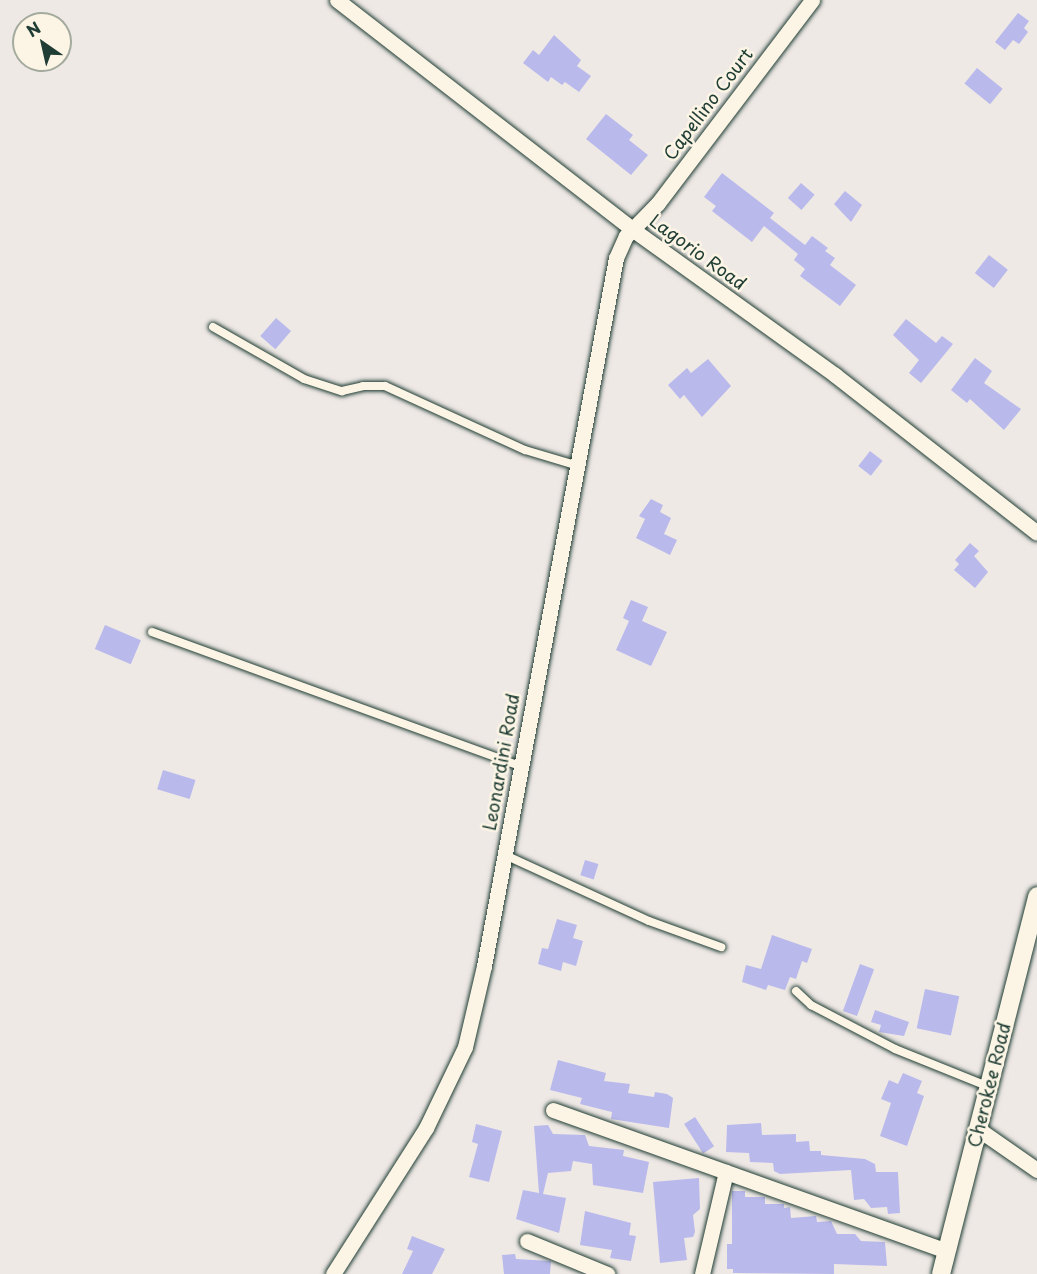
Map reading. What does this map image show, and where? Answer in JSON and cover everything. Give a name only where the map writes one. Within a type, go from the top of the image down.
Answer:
[{"type":"street","name":"Lagorio Road","points":[[337,0],[632,229],[835,375],[1037,533]]},
{"type":"street","name":"Capellino Court","points":[[632,229],[658,203],[812,0]]},
{"type":"street","name":"Leonardini Road","points":[[333,1274],[426,1128],[465,1047],[504,854],[575,465],[616,258],[632,229]]},
{"type":"street","name":"Cherokee Road","points":[[941,1274],[1037,896]]},
{"type":"street","points":[[553,1110],[947,1251]]},
{"type":"street","points":[[978,1129],[1037,1170]]},
{"type":"street","points":[[702,1274],[726,1172]]},
{"type":"street","points":[[527,1241],[607,1274]]},
{"type":"lane","points":[[213,327],[303,379],[342,391],[385,386],[525,450],[575,465]]},
{"type":"lane","points":[[152,632],[520,766]]},
{"type":"lane","points":[[504,854],[649,921],[720,947]]},
{"type":"lane","points":[[796,991],[811,1005],[895,1049],[989,1086]]},
{"type":"building","points":[[1018,13],[1029,21],[1024,28],[1028,32],[1019,44],[1013,40],[1005,50],[995,42]]},
{"type":"building","points":[[554,35],[581,60],[577,66],[591,76],[579,92],[565,82],[562,85],[551,77],[548,82],[523,63],[533,50],[539,55]]},
{"type":"building","points":[[977,68],[1003,89],[990,104],[964,84]]},
{"type":"building","points":[[606,114],[633,135],[629,140],[648,155],[631,175],[586,139]]},
{"type":"building","points":[[722,173],[774,213],[770,218],[805,245],[812,236],[828,248],[825,251],[835,258],[830,265],[856,285],[840,306],[800,276],[805,269],[794,260],[798,254],[764,226],[752,242],[712,211],[716,206],[704,197]]},
{"type":"building","points":[[801,183],[815,195],[801,210],[788,198]]},
{"type":"building","points":[[845,191],[862,205],[851,222],[834,204]]},
{"type":"building","points":[[989,255],[1008,270],[994,288],[975,273]]},
{"type":"building","points":[[276,318],[291,331],[275,349],[260,336]]},
{"type":"building","points":[[906,319],[936,343],[942,336],[953,344],[921,383],[909,373],[919,360],[893,335]]},
{"type":"building","points":[[975,358],[992,371],[984,383],[1021,409],[1004,430],[970,399],[967,403],[951,390]]},
{"type":"building","points":[[708,359],[731,386],[702,417],[684,395],[680,399],[668,385],[687,368],[691,373]]},
{"type":"building","points":[[870,451],[883,461],[871,476],[858,466]]},
{"type":"building","points":[[651,499],[663,505],[660,512],[671,518],[664,534],[677,540],[670,555],[636,538],[645,519],[639,516]]},
{"type":"building","points":[[970,543],[979,551],[974,556],[988,572],[975,588],[954,570],[959,564],[955,560]]},
{"type":"building","points":[[631,600],[648,607],[642,621],[667,632],[651,666],[616,650],[629,621],[623,618]]},
{"type":"building","points":[[105,625],[141,640],[131,664],[95,649]]},
{"type":"building","points":[[163,770],[196,780],[190,799],[157,789]]},
{"type":"building","points":[[585,860],[598,864],[594,879],[580,875]]},
{"type":"building","points":[[557,919],[577,925],[573,938],[583,941],[576,966],[563,962],[561,971],[538,964],[542,948],[548,949]]},
{"type":"building","points":[[772,935],[812,949],[807,963],[802,961],[796,979],[790,977],[785,990],[768,985],[766,990],[742,982],[746,965],[761,969]]},
{"type":"building","points":[[860,964],[874,969],[857,1016],[843,1011]]},
{"type":"building","points":[[925,989],[959,996],[951,1035],[917,1028]]},
{"type":"building","points":[[875,1010],[909,1022],[904,1036],[879,1032],[881,1025],[871,1022]]},
{"type":"building","points":[[558,1060],[606,1073],[604,1081],[630,1084],[628,1093],[654,1097],[655,1092],[667,1094],[673,1098],[669,1128],[611,1119],[612,1112],[580,1104],[582,1098],[550,1090]]},
{"type":"building","points":[[903,1073],[922,1081],[917,1093],[924,1096],[907,1146],[880,1136],[891,1103],[881,1099],[889,1080],[898,1084]]},
{"type":"building","points":[[695,1117],[714,1146],[703,1153],[684,1124]]},
{"type":"building","points":[[761,1123],[762,1135],[796,1134],[796,1142],[809,1141],[810,1151],[821,1151],[821,1155],[865,1159],[875,1164],[876,1172],[898,1172],[900,1213],[888,1214],[887,1207],[871,1208],[864,1199],[854,1200],[851,1170],[780,1174],[774,1171],[773,1163],[750,1162],[749,1153],[726,1152],[727,1125]]},
{"type":"building","points":[[476,1124],[502,1131],[489,1182],[469,1177],[478,1144],[472,1142]]},
{"type":"building","points":[[548,1125],[553,1134],[585,1135],[589,1146],[624,1150],[623,1156],[649,1162],[643,1193],[593,1185],[592,1164],[573,1161],[571,1171],[548,1173],[543,1194],[566,1198],[559,1233],[516,1219],[523,1190],[539,1193],[534,1126]]},
{"type":"building","points":[[699,1178],[700,1209],[693,1215],[695,1232],[693,1237],[684,1238],[687,1260],[660,1263],[653,1182]]},
{"type":"building","points":[[732,1191],[745,1191],[745,1197],[765,1197],[765,1204],[784,1204],[784,1208],[790,1207],[791,1218],[816,1216],[817,1222],[831,1221],[837,1234],[855,1234],[861,1241],[885,1242],[887,1266],[834,1264],[834,1274],[733,1273],[733,1269],[727,1269],[727,1244],[732,1244]]},
{"type":"building","points":[[585,1211],[631,1223],[629,1235],[636,1236],[631,1261],[610,1258],[612,1250],[580,1245]]},
{"type":"building","points":[[412,1236],[445,1249],[432,1274],[402,1274],[413,1251],[407,1249]]},
{"type":"building","points":[[515,1254],[516,1259],[551,1261],[550,1274],[504,1274],[502,1255]]}]
